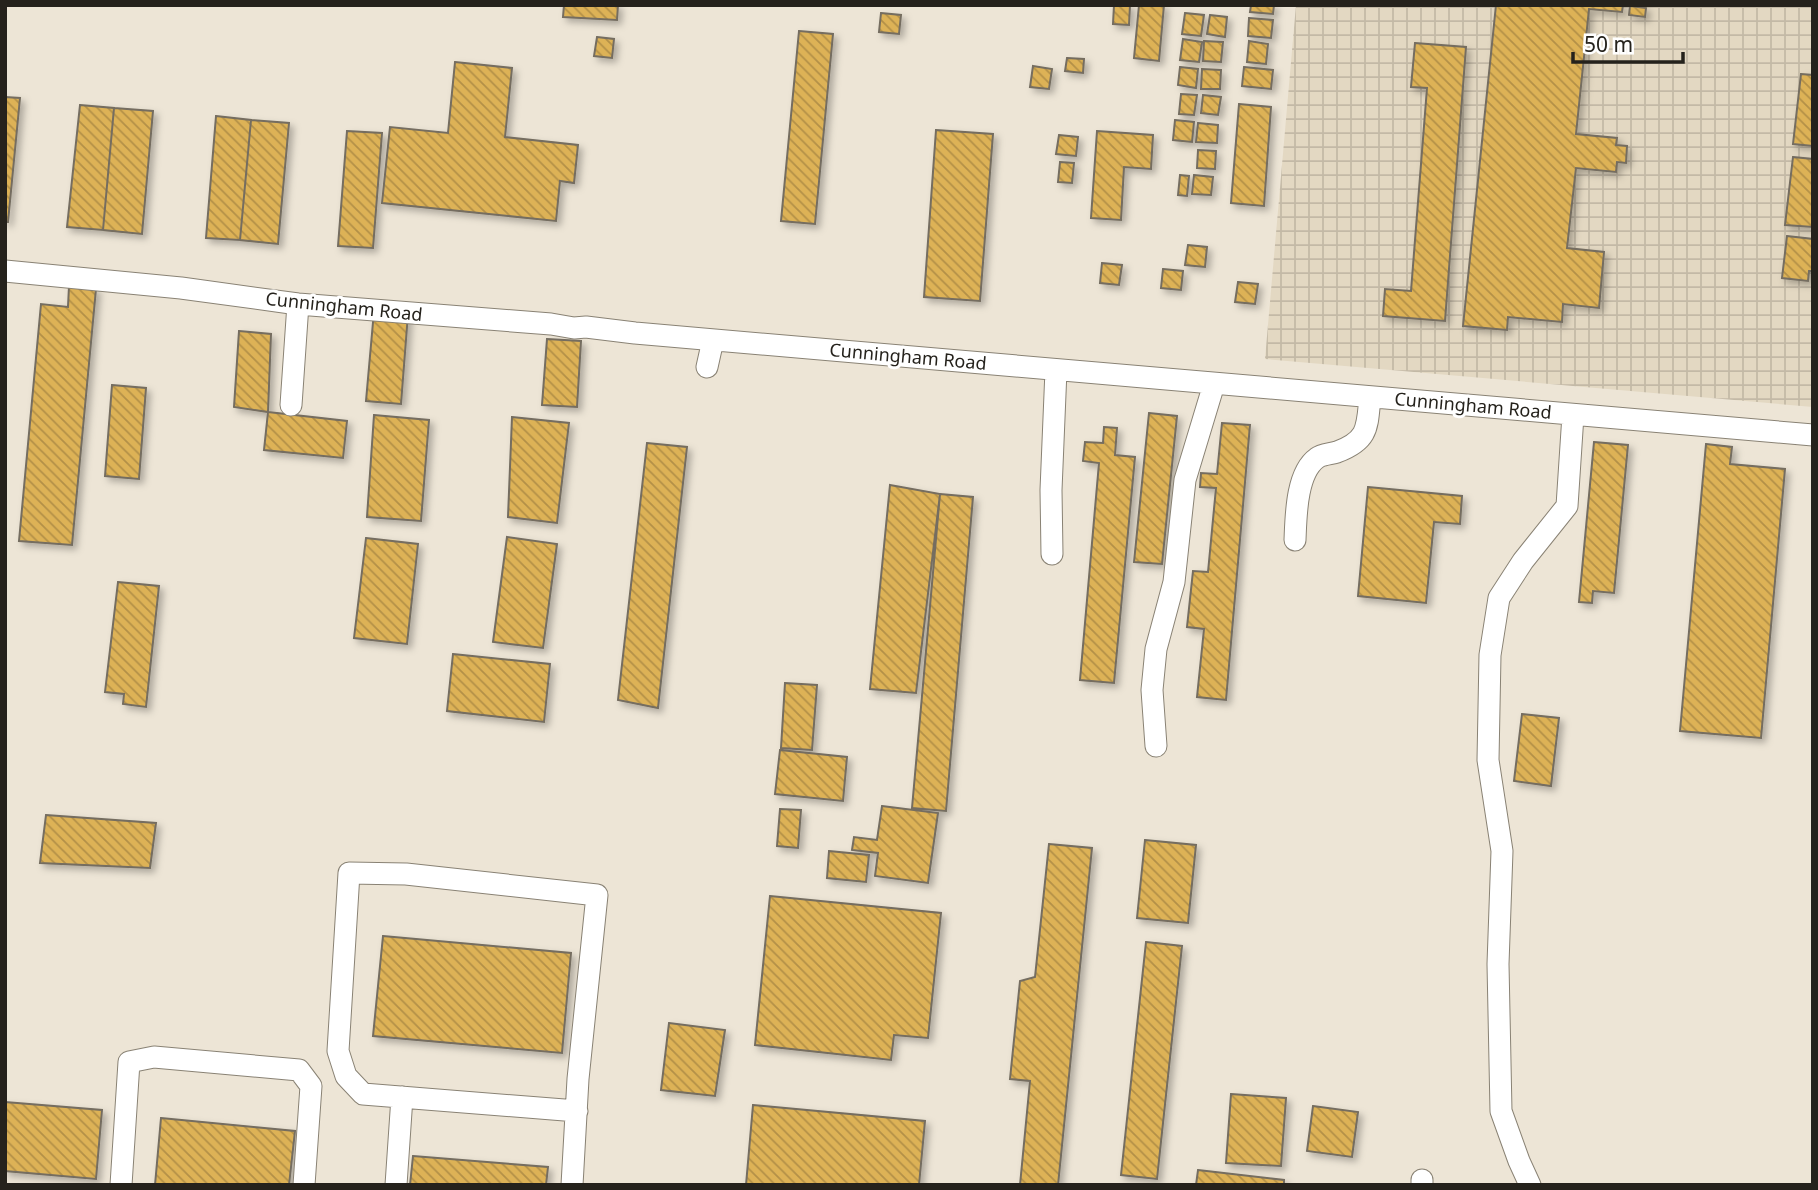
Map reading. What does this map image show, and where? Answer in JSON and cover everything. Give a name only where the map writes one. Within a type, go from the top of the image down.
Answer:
[{"type":"street","name":"Cunningham Road","points":[[5,271],[181,288],[298,304],[1813,435]]},
{"type":"street","points":[[291,405],[298,304]]},
{"type":"street","points":[[707,367],[713,340]]},
{"type":"street","points":[[1052,554],[1051,490],[1056,370]]},
{"type":"street","points":[[1156,746],[1152,690],[1156,649],[1174,582],[1185,480],[1214,384]]},
{"type":"street","points":[[1294,540],[1304,475],[1318,456],[1354,444],[1364,435],[1370,397]]},
{"type":"street","points":[[1530,1185],[1502,1111],[1498,964],[1502,851],[1488,760],[1490,656],[1499,598],[1523,561],[1567,506],[1573,415]]},
{"type":"street","points":[[572,1185],[578,1111],[579,1079],[597,895],[406,874],[349,873],[338,1051],[346,1076],[363,1094],[578,1111]]},
{"type":"street","points":[[121,1185],[130,1062],[154,1058],[299,1070],[311,1086],[304,1185]]},
{"type":"street","points":[[397,1185],[402,1097]]},
{"type":"shaded area","points":[[1296,5],[1813,5],[1813,407],[1265,359]]},
{"type":"building","points":[[564,5],[618,5],[617,20],[563,17]]},
{"type":"building","points":[[1114,5],[1130,5],[1129,25],[1113,24]]},
{"type":"building","points":[[1139,5],[1164,5],[1159,61],[1134,58]]},
{"type":"building","points":[[1251,5],[1274,5],[1273,14],[1250,12]]},
{"type":"building","points":[[1496,5],[1623,5],[1622,12],[1589,9],[1576,134],[1617,138],[1616,145],[1627,146],[1626,163],[1617,162],[1616,172],[1576,168],[1567,248],[1604,252],[1599,308],[1563,304],[1562,322],[1508,317],[1507,330],[1463,326]]},
{"type":"building","points":[[1630,6],[1646,8],[1645,17],[1629,15]]},
{"type":"building","points":[[881,13],[901,15],[899,34],[879,32]]},
{"type":"building","points":[[1185,13],[1204,15],[1201,36],[1182,34]]},
{"type":"building","points":[[1210,15],[1227,17],[1225,37],[1207,34]]},
{"type":"building","points":[[1249,18],[1273,20],[1271,38],[1248,36]]},
{"type":"building","points":[[799,31],[833,34],[815,224],[781,221]]},
{"type":"building","points":[[597,37],[614,39],[612,58],[594,56]]},
{"type":"building","points":[[1183,39],[1202,42],[1199,62],[1180,60]]},
{"type":"building","points":[[1204,41],[1223,42],[1221,62],[1203,61]]},
{"type":"building","points":[[1249,41],[1268,44],[1266,64],[1247,62]]},
{"type":"building","points":[[1415,43],[1466,47],[1445,321],[1383,316],[1385,289],[1411,291],[1427,88],[1411,87]]},
{"type":"building","points":[[1067,58],[1084,59],[1083,73],[1065,71]]},
{"type":"building","points":[[455,62],[512,68],[505,137],[578,145],[574,183],[560,181],[556,221],[382,203],[390,127],[448,133]]},
{"type":"building","points":[[1033,66],[1052,69],[1049,89],[1030,87]]},
{"type":"building","points":[[1180,67],[1198,69],[1196,88],[1178,85]]},
{"type":"building","points":[[1244,67],[1273,70],[1271,89],[1242,86]]},
{"type":"building","points":[[1202,69],[1221,70],[1220,89],[1201,89]]},
{"type":"building","points":[[1801,74],[1813,75],[1813,146],[1793,144]]},
{"type":"building","points":[[1181,94],[1197,95],[1194,115],[1179,114]]},
{"type":"building","points":[[1203,95],[1221,97],[1218,115],[1201,113]]},
{"type":"building","points":[[5,97],[20,98],[8,222],[5,222]]},
{"type":"building","points":[[1239,104],[1271,107],[1264,206],[1231,203]]},
{"type":"building","points":[[80,105],[114,108],[103,230],[67,227]]},
{"type":"building","points":[[114,108],[153,111],[142,234],[103,230]]},
{"type":"building","points":[[216,116],[251,120],[240,240],[206,238]]},
{"type":"building","points":[[251,120],[289,123],[278,244],[240,240]]},
{"type":"building","points":[[1175,120],[1194,122],[1192,142],[1173,140]]},
{"type":"building","points":[[1198,123],[1218,125],[1217,143],[1196,142]]},
{"type":"building","points":[[936,130],[993,134],[980,301],[924,297]]},
{"type":"building","points":[[347,131],[382,133],[373,248],[338,246]]},
{"type":"building","points":[[1097,131],[1153,135],[1151,169],[1124,167],[1121,220],[1091,218]]},
{"type":"building","points":[[1059,135],[1078,137],[1076,156],[1056,154]]},
{"type":"building","points":[[1198,150],[1216,151],[1215,169],[1197,168]]},
{"type":"building","points":[[1793,157],[1813,159],[1813,227],[1785,225]]},
{"type":"building","points":[[1060,162],[1074,163],[1072,183],[1058,182]]},
{"type":"building","points":[[1180,175],[1189,176],[1187,196],[1178,195]]},
{"type":"building","points":[[1194,175],[1213,177],[1211,195],[1192,194]]},
{"type":"building","points":[[1787,236],[1813,239],[1813,271],[1809,271],[1808,281],[1782,278]]},
{"type":"building","points":[[1188,245],[1207,247],[1205,267],[1185,265]]},
{"type":"building","points":[[1102,263],[1122,265],[1119,285],[1100,283]]},
{"type":"building","points":[[1163,269],[1183,271],[1181,290],[1161,288]]},
{"type":"building","points":[[1238,282],[1258,284],[1255,304],[1235,302]]},
{"type":"building","points":[[69,286],[96,289],[72,545],[19,541],[41,304],[68,307]]},
{"type":"building","points":[[374,311],[408,314],[401,404],[366,401]]},
{"type":"building","points":[[239,331],[271,334],[268,412],[234,407]]},
{"type":"building","points":[[547,339],[581,341],[577,407],[542,405]]},
{"type":"building","points":[[112,385],[146,388],[139,479],[105,476]]},
{"type":"building","points":[[268,412],[347,421],[343,458],[264,450]]},
{"type":"building","points":[[1149,413],[1177,416],[1162,564],[1134,562]]},
{"type":"building","points":[[374,415],[429,420],[421,521],[367,517]]},
{"type":"building","points":[[512,417],[569,423],[557,523],[508,517]]},
{"type":"building","points":[[1222,423],[1250,425],[1226,700],[1197,697],[1204,629],[1187,627],[1193,571],[1208,572],[1216,488],[1200,487],[1201,473],[1217,474]]},
{"type":"building","points":[[1104,427],[1117,428],[1115,455],[1135,457],[1114,683],[1080,680],[1099,463],[1083,461],[1085,442],[1103,443]]},
{"type":"building","points":[[1594,442],[1628,445],[1614,593],[1593,591],[1592,603],[1579,602]]},
{"type":"building","points":[[647,443],[687,447],[658,708],[618,700]]},
{"type":"building","points":[[1706,444],[1732,447],[1730,464],[1785,469],[1761,738],[1680,731]]},
{"type":"building","points":[[890,485],[940,494],[916,693],[870,689]]},
{"type":"building","points":[[1368,487],[1462,496],[1460,524],[1434,522],[1426,603],[1358,596]]},
{"type":"building","points":[[940,494],[973,497],[946,811],[912,808]]},
{"type":"building","points":[[507,537],[557,544],[543,648],[493,642]]},
{"type":"building","points":[[366,538],[418,544],[407,644],[354,638]]},
{"type":"building","points":[[118,582],[159,586],[146,707],[123,704],[124,694],[105,692]]},
{"type":"building","points":[[453,654],[550,664],[544,722],[447,711]]},
{"type":"building","points":[[785,683],[817,685],[812,750],[781,748]]},
{"type":"building","points":[[1522,714],[1559,718],[1551,786],[1514,781]]},
{"type":"building","points":[[780,750],[847,757],[843,801],[775,794]]},
{"type":"building","points":[[882,806],[938,813],[928,883],[875,876],[878,853],[852,850],[854,837],[877,840]]},
{"type":"building","points":[[780,809],[801,810],[798,848],[777,846]]},
{"type":"building","points":[[46,815],[156,823],[150,868],[40,863]]},
{"type":"building","points":[[1145,840],[1196,845],[1188,923],[1137,918]]},
{"type":"building","points":[[1049,844],[1092,848],[1058,1185],[1020,1185],[1030,1081],[1010,1079],[1020,981],[1035,977]]},
{"type":"building","points":[[829,851],[869,855],[866,882],[827,878]]},
{"type":"building","points":[[770,896],[941,913],[928,1038],[894,1035],[891,1060],[755,1045]]},
{"type":"building","points":[[383,936],[571,953],[562,1053],[373,1036]]},
{"type":"building","points":[[1146,942],[1182,946],[1157,1179],[1121,1175]]},
{"type":"building","points":[[669,1023],[725,1030],[715,1096],[661,1090]]},
{"type":"building","points":[[1231,1094],[1286,1098],[1281,1166],[1226,1163]]},
{"type":"building","points":[[5,1102],[102,1110],[96,1179],[5,1171]]},
{"type":"building","points":[[753,1105],[925,1121],[919,1185],[746,1185]]},
{"type":"building","points":[[1313,1106],[1358,1112],[1352,1157],[1307,1151]]},
{"type":"building","points":[[161,1118],[295,1131],[289,1185],[155,1185]]},
{"type":"building","points":[[413,1156],[548,1167],[546,1185],[410,1185]]},
{"type":"building","points":[[1198,1170],[1284,1180],[1284,1185],[1196,1185]]}]
